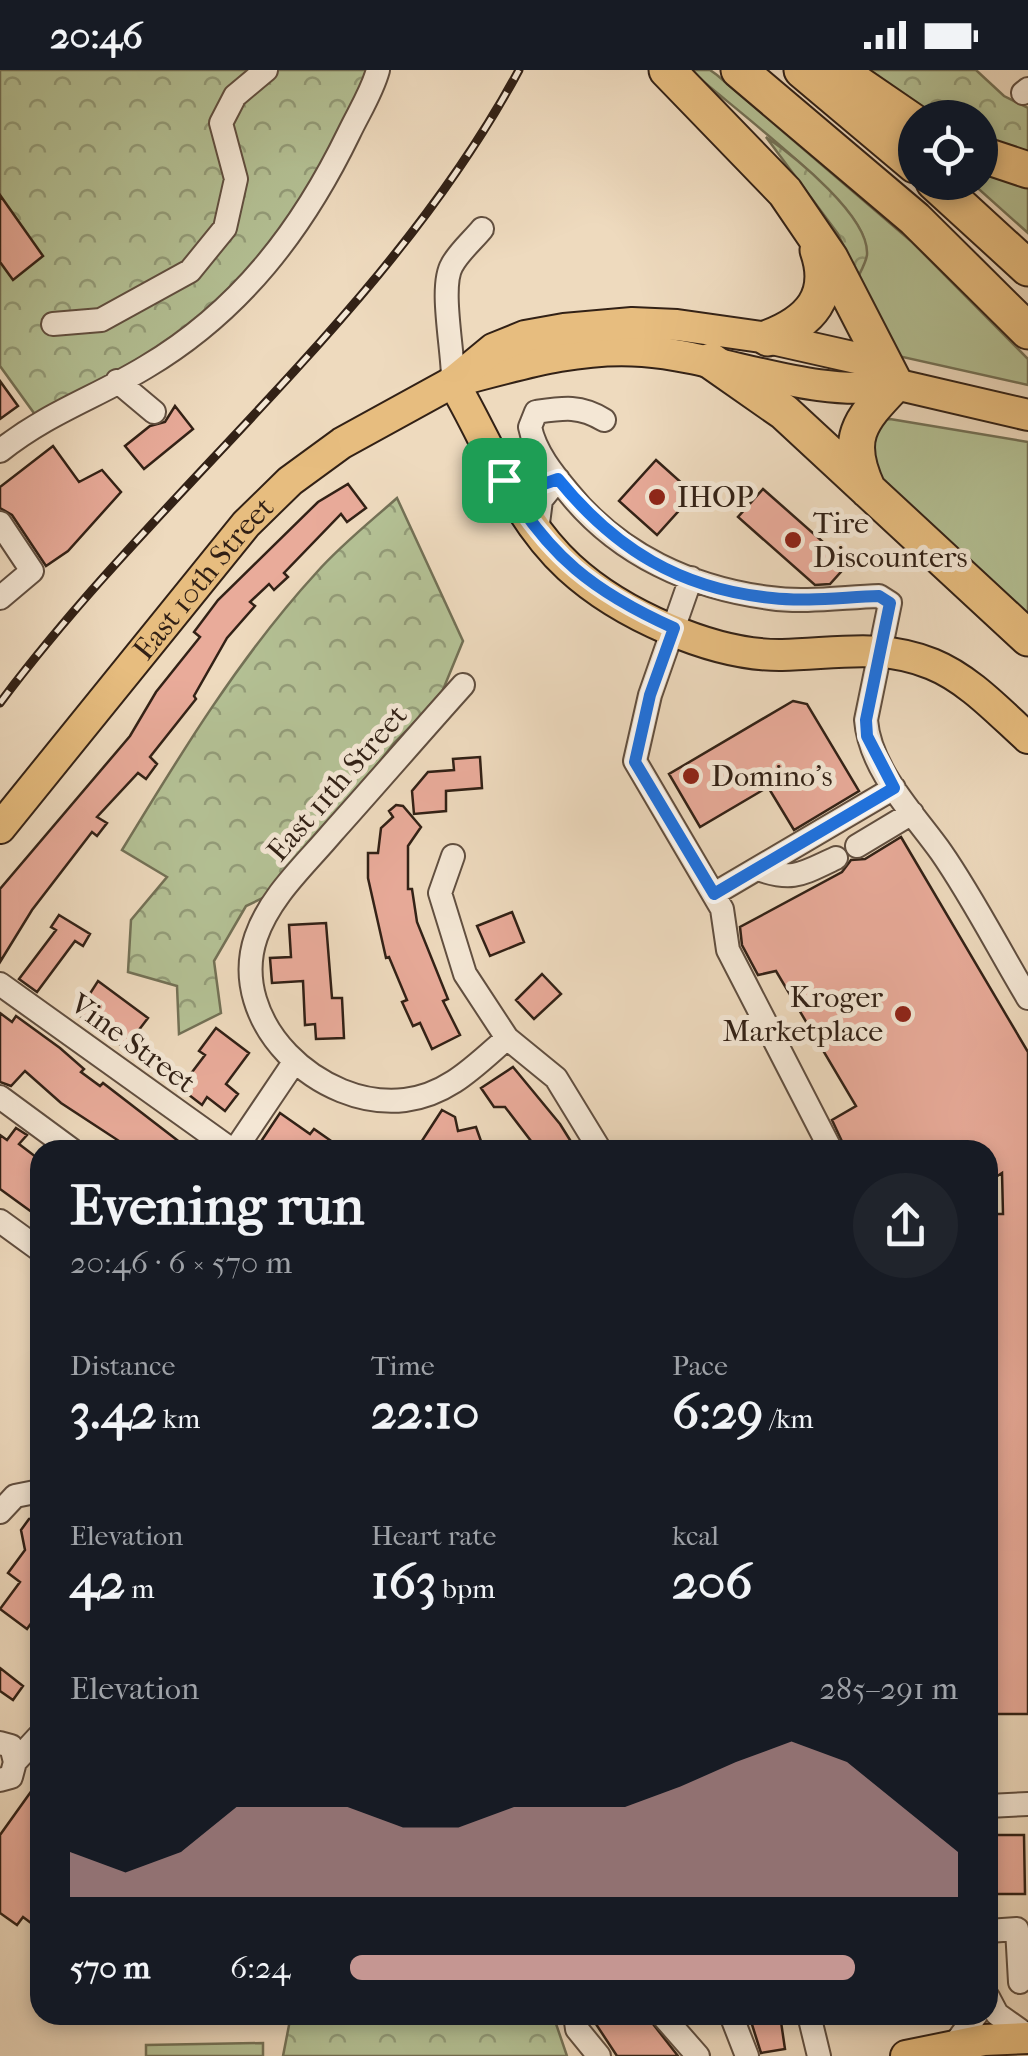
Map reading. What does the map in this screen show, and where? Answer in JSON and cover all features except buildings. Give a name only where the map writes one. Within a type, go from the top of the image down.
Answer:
[{"type":"highway","points":[[666,70],[760,162],[830,258],[895,384],[867,413],[857,432],[855,450],[868,490]]},
{"type":"highway","points":[[739,70],[916,220],[1028,331]]},
{"type":"highway","points":[[802,70],[898,151]]},
{"type":"highway","points":[[839,70],[898,111]]},
{"type":"highway","points":[[998,160],[1028,170]]},
{"type":"highway","points":[[954,200],[1028,268]]},
{"type":"highway","points":[[768,338],[793,328],[819,303],[825,277],[815,239]]},
{"type":"highway","points":[[712,361],[784,412],[1028,638]]},
{"type":"main road","name":"East 10th Street","points":[[0,828],[246,524],[290,481],[342,443],[453,382],[493,349],[525,336],[564,329],[677,324],[768,338],[870,361],[895,384]]},
{"type":"main road","name":"East 10th Street","points":[[453,382],[570,353],[604,350],[712,361],[851,389],[895,384]]},
{"type":"main road","points":[[453,382],[504,480],[536,531],[572,570],[700,644],[736,652],[782,655],[883,640],[920,639],[957,655],[1028,715]]},
{"type":"main road","points":[[895,384],[1028,415]]},
{"type":"main road","points":[[883,640],[968,685],[1028,738]]},
{"type":"main road","points":[[906,2056],[954,2045],[1028,2037]]},
{"type":"street","points":[[53,324],[100,320],[190,271],[225,228],[236,179],[221,123],[235,96],[266,70]]},
{"type":"street","points":[[0,450],[38,420],[185,342],[268,266],[324,183],[378,70]]},
{"type":"street","points":[[453,382],[454,347],[446,292],[450,268],[482,229]]},
{"type":"street","points":[[117,381],[154,412]]},
{"type":"street","points":[[604,420],[588,410],[571,407],[536,412],[531,418],[532,435],[553,482],[622,546],[691,578],[772,598],[879,596],[890,603],[866,720],[867,736],[894,788],[940,850],[1028,998]]},
{"type":"street","points":[[504,480],[553,482]]},
{"type":"street","points":[[536,531],[553,482]]},
{"type":"street","points":[[0,523],[32,570],[0,598]]},
{"type":"street","points":[[691,578],[650,695],[635,762],[722,909],[728,950],[827,1140]]},
{"type":"street","name":"East 11th Street","points":[[295,1061],[278,1046],[256,1012],[250,974],[261,924],[274,901],[463,685]]},
{"type":"street","points":[[714,894],[894,788]]},
{"type":"street","points":[[758,869],[782,878],[797,876],[912,813]]},
{"type":"street","points":[[454,856],[443,877],[443,911],[464,974],[507,1038],[556,1078],[594,1140]]},
{"type":"street","name":"Vine Street","points":[[2,991],[219,1140]]},
{"type":"street","points":[[241,1140],[295,1061],[334,1084],[372,1098],[404,1100],[436,1093],[460,1079],[507,1038]]},
{"type":"street","points":[[0,1097],[58,1140]]},
{"type":"street","points":[[0,1221],[30,1243]]},
{"type":"street","points":[[0,1512],[15,1496],[30,1492]]},
{"type":"street","points":[[5,1762],[30,1743]]},
{"type":"street","points":[[998,1806],[1028,1804]]},
{"type":"street","points":[[998,1930],[1017,1929],[1024,1982],[998,1983]]},
{"type":"street","points":[[998,2015],[1028,2037]]},
{"type":"street","points":[[576,2025],[598,2056]]},
{"type":"street","points":[[671,2025],[698,2056]]},
{"type":"street","points":[[736,2025],[747,2056]]},
{"type":"street","points":[[811,2025],[819,2056]]},
{"type":"street","points":[[954,2045],[969,2025]]},
{"type":"green space","points":[[0,70],[378,70],[341,150],[216,317],[39,420],[0,366]]},
{"type":"green space","points":[[690,70],[710,70],[717,75],[912,242],[1028,359],[1028,385],[898,356],[858,277],[865,249],[854,221],[814,175]]},
{"type":"green space","points":[[869,70],[976,70],[1004,96],[1028,108],[1028,158],[998,148],[998,100],[906,100]]},
{"type":"green space","points":[[766,137],[828,189],[856,223],[867,255],[858,277],[838,234]]},
{"type":"green space","points":[[998,169],[1028,180],[1028,233],[991,200],[998,200]]},
{"type":"green space","points":[[890,419],[1028,442],[1028,617],[872,472],[867,437],[879,421]]},
{"type":"green space","points":[[397,498],[463,641],[440,697],[394,743],[282,889],[246,906],[214,961],[221,1013],[179,1034],[177,986],[128,972],[131,920],[167,877],[122,850],[189,742],[262,637],[326,562]]},
{"type":"green space","points":[[289,2025],[556,2025],[567,2056],[283,2056]]},
{"type":"green space","points":[[263,2043],[263,2056],[146,2056],[146,2045]]},
{"type":"railway","points":[[0,703],[131,546],[272,396],[406,241],[466,158],[519,70]]},
{"type":"place","name":"IHOP","points":[[657,497]]},
{"type":"place","name":"Tire Discounters","points":[[793,540]]},
{"type":"place","name":"Domino's","points":[[691,776]]},
{"type":"place","name":"Kroger Marketplace","points":[[903,1014]]},
{"type":"route","points":[[558,479],[586,513],[622,546],[662,568],[706,583],[772,598],[879,596],[890,603],[866,720],[867,736],[894,788],[714,894],[635,762],[650,695],[674,628],[572,570],[522,511],[504,480],[535,487],[548,486],[558,479]]}]
